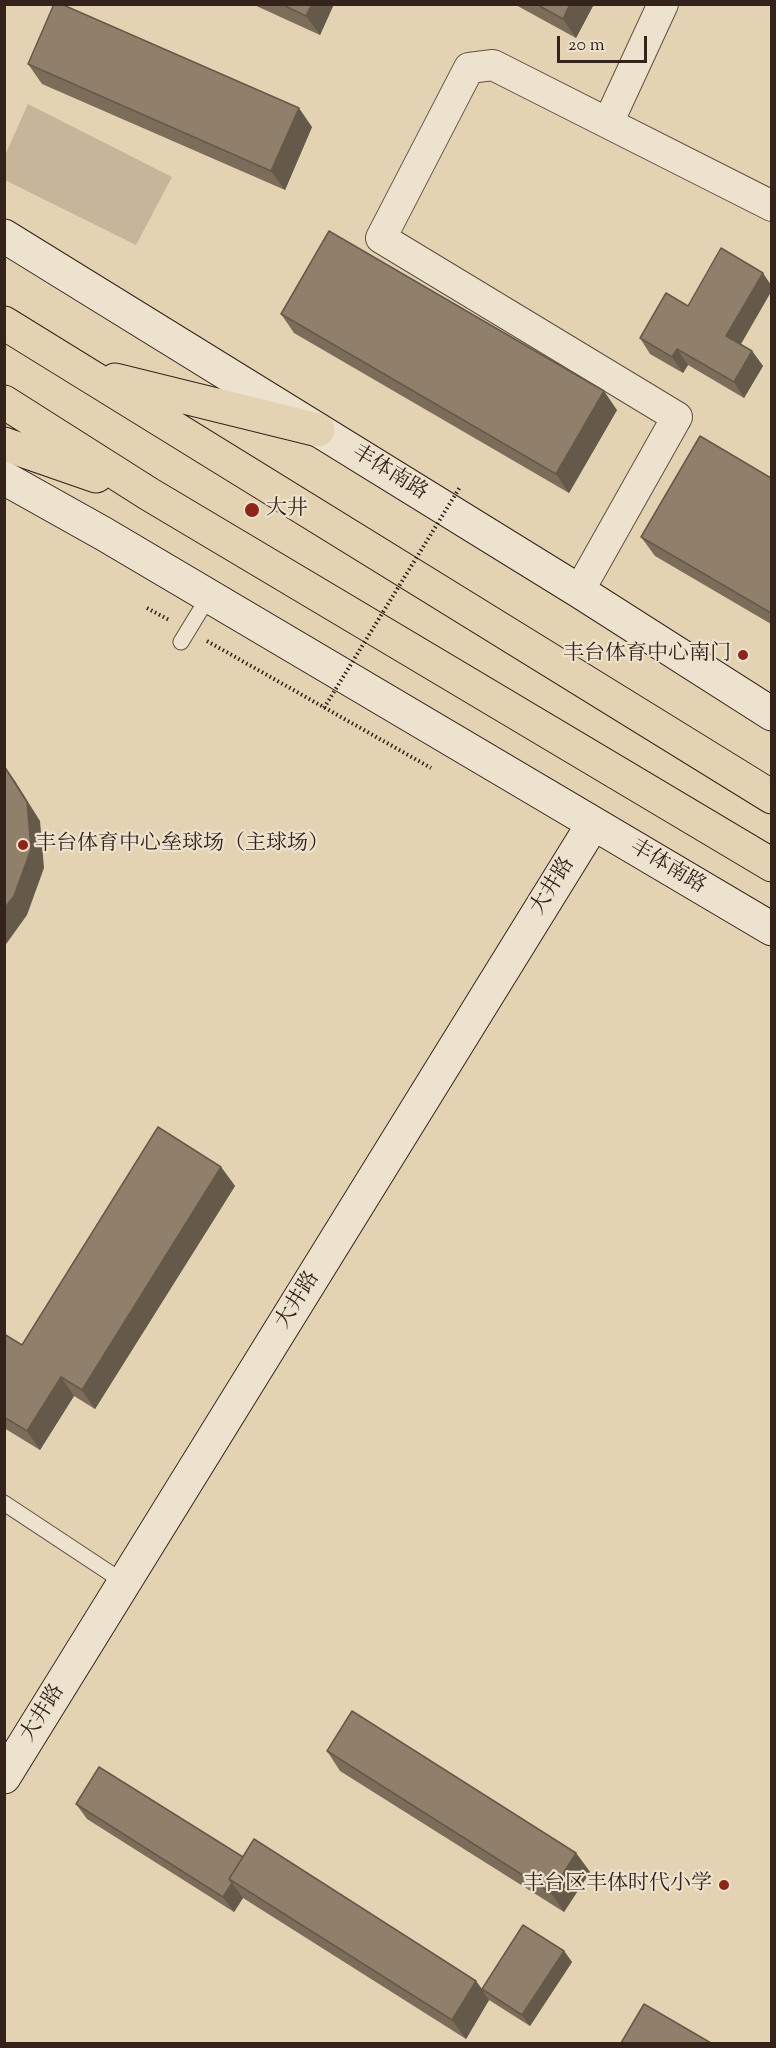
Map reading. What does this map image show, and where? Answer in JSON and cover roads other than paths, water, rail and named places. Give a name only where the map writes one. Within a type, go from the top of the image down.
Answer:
[{"type":"highway","points":[[4,323],[771,797]]},
{"type":"highway","points":[[82,371],[318,430]]},
{"type":"highway","points":[[4,402],[149,494],[771,865]]},
{"type":"highway","points":[[4,444],[149,494]]},
{"type":"street","points":[[608,123],[663,4]]},
{"type":"street","points":[[579,591],[677,417],[381,238],[469,68],[493,64],[771,206]]},
{"type":"street","name":"丰体南路","points":[[4,236],[579,591],[771,714]]},
{"type":"street","name":"丰体南路","points":[[4,478],[104,534],[771,929]]},
{"type":"street","name":"大井路","points":[[4,1777],[593,824]]},
{"type":"lane","points":[[181,642],[209,596]]},
{"type":"lane","points":[[4,1503],[125,1582]]},
{"type":"place","name":"大井","points":[[252,510]]},
{"type":"place","name":"丰台体育中心南门","points":[[743,655]]},
{"type":"place","name":"丰台体育中心垒球场（主球场）","points":[[23,845]]},
{"type":"place","name":"丰台区丰体时代小学","points":[[724,1885]]}]
